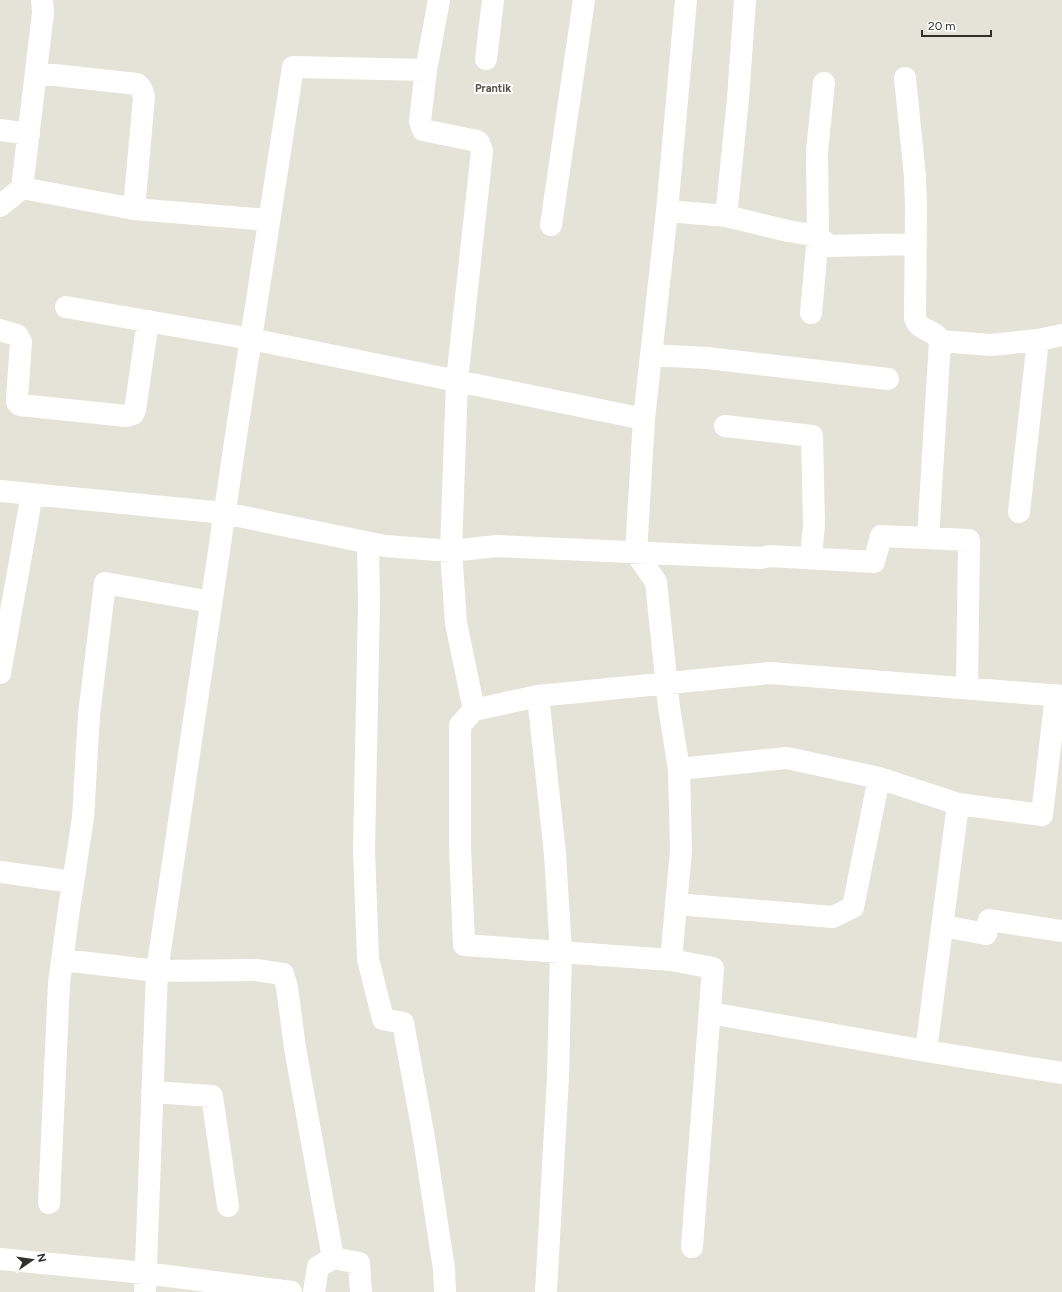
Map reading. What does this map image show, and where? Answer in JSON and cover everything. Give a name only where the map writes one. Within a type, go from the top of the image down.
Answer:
[{"type":"street","points":[[0,206],[22,188],[43,13],[42,0]]},
{"type":"street","points":[[440,0],[426,70],[420,121],[423,130],[477,141],[481,146],[482,151],[457,380],[451,551],[456,623],[474,710]]},
{"type":"street","points":[[486,59],[492,0]]},
{"type":"street","points":[[551,225],[584,0]]},
{"type":"street","points":[[671,960],[681,851],[680,768],[667,684],[656,582],[636,553],[644,419],[667,210],[686,0]]},
{"type":"street","points":[[726,216],[738,99],[745,0]]},
{"type":"street","points":[[145,1283],[157,971],[224,513],[293,67],[426,70]]},
{"type":"street","points":[[36,73],[138,84],[142,88],[144,97],[134,209]]},
{"type":"street","points":[[905,78],[915,177],[916,322],[925,330],[934,333],[940,341],[928,538]]},
{"type":"street","points":[[811,313],[818,236],[817,150],[824,83]]},
{"type":"street","points":[[0,130],[29,134]]},
{"type":"street","points":[[22,188],[134,209],[269,220]]},
{"type":"street","points":[[667,210],[726,216],[788,231],[818,236],[829,246],[916,244]]},
{"type":"street","points":[[66,307],[251,339],[644,419]]},
{"type":"street","points":[[0,330],[17,334],[21,342],[17,398],[17,402],[20,406],[126,416],[133,414],[135,410],[148,321]]},
{"type":"street","points":[[940,341],[991,345],[1038,340],[1062,335]]},
{"type":"street","points":[[1019,512],[1038,340]]},
{"type":"street","points":[[651,355],[707,358],[888,379]]},
{"type":"street","points":[[725,426],[812,436],[814,524],[811,558]]},
{"type":"street","points":[[0,492],[224,513],[385,546],[451,551],[497,546],[760,558],[770,556],[874,562],[881,536],[968,540],[967,688]]},
{"type":"street","points":[[0,673],[32,494]]},
{"type":"street","points":[[368,543],[369,603],[364,850],[368,959],[383,1019],[404,1023],[424,1138],[444,1269],[445,1292]]},
{"type":"street","points":[[49,1204],[59,983],[83,818],[89,715],[105,583],[211,602]]},
{"type":"street","points":[[680,768],[787,758],[880,778],[958,804],[1042,815],[1059,696],[770,673],[538,696],[474,710],[460,725],[460,847],[464,945],[671,960],[713,968],[692,1247]]},
{"type":"street","points":[[538,696],[555,854],[562,952],[557,1085],[546,1292]]},
{"type":"street","points":[[676,904],[833,916],[853,907],[880,778]]},
{"type":"street","points":[[926,1051],[958,804]]},
{"type":"street","points":[[0,872],[73,882]]},
{"type":"street","points":[[943,926],[986,934],[988,920],[1061,931]]},
{"type":"street","points":[[63,960],[157,971],[256,970],[283,974],[287,987],[294,1048],[333,1258]]},
{"type":"street","points":[[710,1013],[1062,1073]]},
{"type":"street","points":[[152,1092],[212,1096],[228,1206]]},
{"type":"street","points":[[314,1292],[318,1267],[333,1258],[359,1263],[361,1292]]},
{"type":"street","points":[[0,1259],[145,1283],[291,1292]]},
{"type":"district","name":"Prantik","points":[[493,88]]}]
